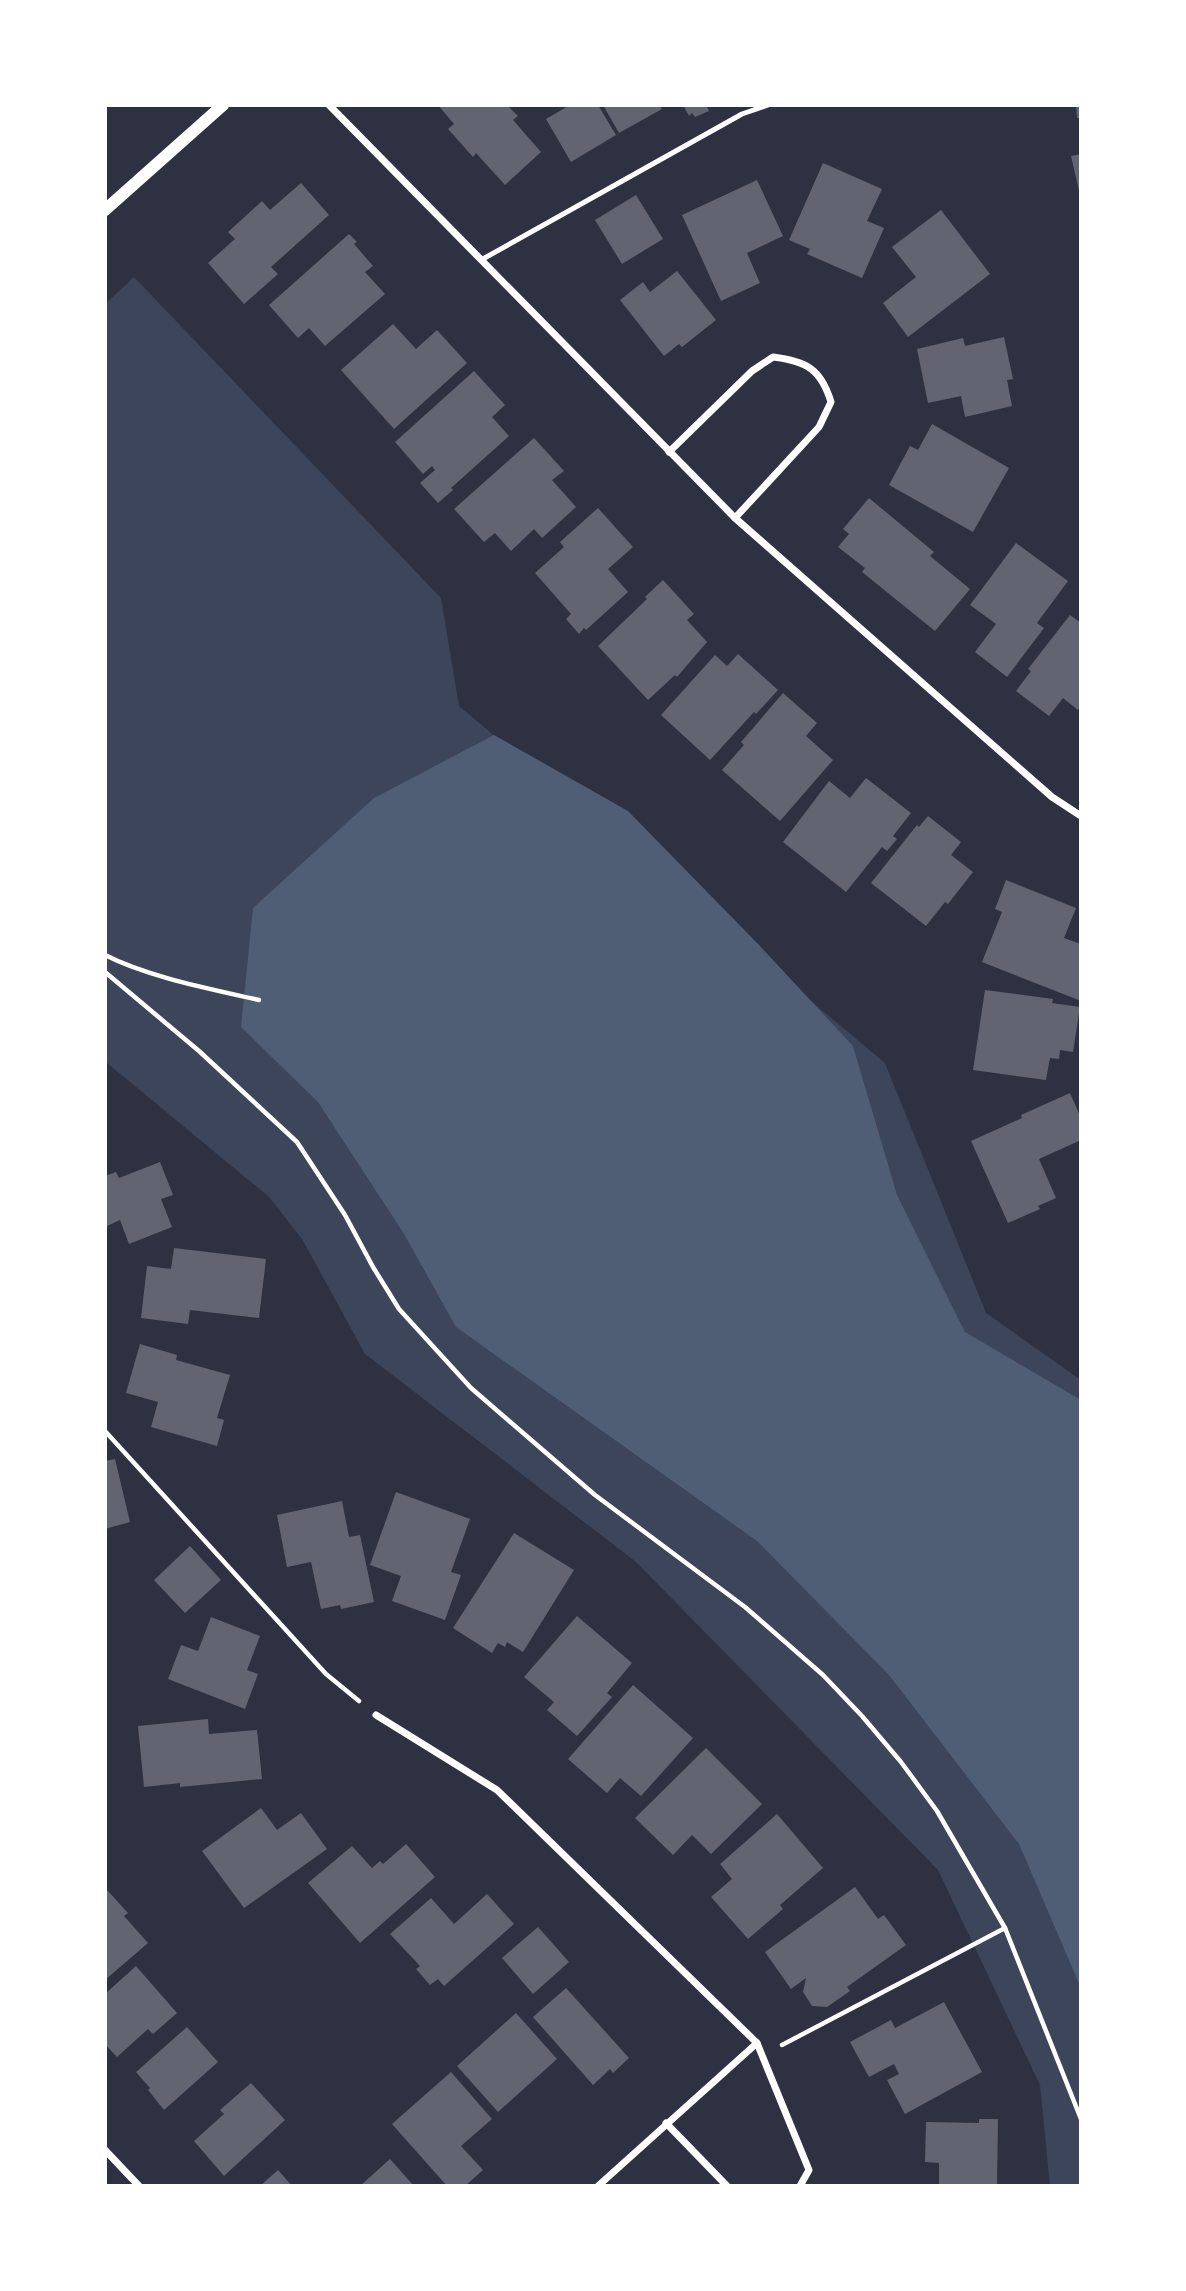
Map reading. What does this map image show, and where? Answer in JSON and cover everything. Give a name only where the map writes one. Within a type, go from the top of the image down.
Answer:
[{"type":"street","points":[[105,210],[223,105]]},
{"type":"street","points":[[329,105],[735,518],[1052,797],[1081,816]]},
{"type":"street","points":[[669,452],[752,371],[773,357],[799,360],[816,374],[825,385],[831,402],[820,427],[735,518]]},
{"type":"street","points":[[376,1715],[497,1790],[757,2043],[808,2171],[800,2186]]},
{"type":"street","points":[[598,2186],[757,2043]]},
{"type":"street","points":[[666,2123],[727,2186]]},
{"type":"street","points":[[105,2150],[139,2186]]},
{"type":"lane","points":[[481,260],[742,114],[768,105]]},
{"type":"path","points":[[105,955],[121,963],[259,1000]]},
{"type":"path","points":[[105,972],[209,1060],[297,1142],[345,1215],[399,1309],[471,1388],[595,1495],[745,1607],[823,1675],[862,1716],[901,1762],[937,1811],[1005,1928],[1081,2119]]},
{"type":"path","points":[[105,1431],[327,1674],[376,1715]]},
{"type":"path","points":[[762,2055],[1005,1928]]},
{"type":"shaded area","points":[[134,277],[441,598],[459,706],[885,1063],[986,1313],[1081,1380],[1081,2186],[1050,2186],[1040,2085],[938,1870],[636,1562],[365,1354],[302,1239],[269,1197],[107,1063],[105,304]]},
{"type":"shaded area","points":[[494,735],[628,811],[853,1046],[897,1195],[965,1332],[1081,1400],[1081,1988],[1019,1844],[889,1675],[757,1541],[456,1327],[404,1234],[318,1102],[241,1027],[253,908],[374,798]]},
{"type":"building","points":[[438,105],[507,105],[518,116],[513,120],[541,152],[505,185],[476,153],[473,157],[448,129],[454,124]]},
{"type":"building","points":[[570,105],[598,105],[616,135],[571,162],[546,119]]},
{"type":"building","points":[[603,105],[659,105],[662,109],[619,133]]},
{"type":"building","points":[[683,105],[706,105],[709,111],[695,117],[692,113],[689,116]]},
{"type":"building","points":[[1076,105],[1081,105],[1081,118],[1077,118]]},
{"type":"building","points":[[1081,154],[1081,195],[1080,195],[1071,156]]},
{"type":"building","points":[[823,163],[882,189],[867,221],[884,228],[862,278],[807,254],[810,249],[789,240]]},
{"type":"building","points":[[757,180],[783,236],[747,253],[760,283],[721,301],[682,215]]},
{"type":"building","points":[[301,183],[329,215],[271,267],[278,274],[244,304],[208,263],[235,239],[228,232],[262,201],[270,210]]},
{"type":"building","points":[[636,195],[663,239],[622,264],[595,220]]},
{"type":"building","points":[[941,210],[990,274],[908,337],[883,303],[916,277],[892,247]]},
{"type":"building","points":[[349,234],[373,266],[365,272],[385,294],[325,346],[309,328],[298,338],[269,305]]},
{"type":"building","points":[[677,271],[716,320],[682,347],[679,344],[664,356],[620,300],[643,282],[650,292]]},
{"type":"building","points":[[393,324],[416,349],[437,330],[467,363],[394,429],[341,370]]},
{"type":"building","points":[[1004,337],[1013,379],[1007,380],[1012,406],[965,417],[961,396],[928,403],[917,349],[963,338],[965,346]]},
{"type":"building","points":[[474,371],[505,405],[492,417],[509,436],[438,503],[420,483],[435,470],[432,466],[423,474],[395,442]]},
{"type":"building","points":[[932,424],[1009,468],[973,532],[889,485],[910,446],[918,450]]},
{"type":"building","points":[[534,438],[564,471],[552,480],[576,507],[542,538],[534,529],[511,551],[495,533],[484,542],[454,509]]},
{"type":"building","points":[[869,498],[934,552],[930,556],[970,589],[935,631],[862,572],[865,568],[838,547],[849,534],[843,529]]},
{"type":"building","points":[[598,508],[633,547],[608,569],[628,592],[579,634],[566,619],[571,614],[535,573],[564,547],[560,542]]},
{"type":"building","points":[[1016,543],[1068,581],[1037,623],[1044,628],[1007,677],[975,652],[996,624],[970,605]]},
{"type":"building","points":[[663,580],[694,614],[687,620],[707,642],[677,677],[675,675],[648,700],[598,646]]},
{"type":"building","points":[[1070,615],[1081,623],[1081,706],[1078,710],[1063,698],[1049,716],[1016,691],[1031,671],[1028,669]]},
{"type":"building","points":[[738,654],[778,690],[710,760],[661,715],[715,655],[727,666]]},
{"type":"building","points":[[783,693],[817,723],[806,736],[833,760],[780,821],[722,770],[744,745],[741,742]]},
{"type":"building","points":[[866,778],[911,813],[893,836],[897,839],[887,851],[882,847],[846,892],[783,842],[829,781],[850,798]]},
{"type":"building","points":[[928,816],[961,842],[951,855],[973,872],[948,904],[945,902],[926,926],[871,883],[917,825],[919,827]]},
{"type":"building","points":[[1006,880],[1076,908],[1064,938],[1081,944],[1081,1001],[982,962],[1002,912],[995,909]]},
{"type":"building","points":[[985,990],[1053,999],[1052,1003],[1080,1007],[1073,1052],[1060,1050],[1059,1059],[1050,1058],[1046,1080],[973,1070]]},
{"type":"building","points":[[1070,1093],[1081,1118],[1081,1140],[1039,1159],[1056,1198],[1038,1206],[1040,1209],[1008,1223],[971,1141]]},
{"type":"building","points":[[160,1162],[173,1195],[161,1199],[172,1227],[129,1244],[120,1220],[105,1227],[105,1176],[116,1172],[119,1178]]},
{"type":"building","points":[[174,1248],[266,1259],[259,1318],[190,1310],[188,1324],[141,1318],[147,1266],[171,1269]]},
{"type":"building","points":[[140,1344],[177,1355],[176,1360],[230,1375],[217,1418],[224,1420],[217,1446],[151,1427],[158,1402],[126,1393]]},
{"type":"building","points":[[115,1459],[130,1522],[105,1529],[105,1461]]},
{"type":"building","points":[[396,1492],[470,1519],[451,1572],[461,1575],[445,1620],[392,1601],[401,1576],[370,1565]]},
{"type":"building","points":[[342,1501],[349,1537],[360,1535],[374,1602],[341,1609],[340,1605],[321,1609],[311,1562],[287,1567],[277,1515]]},
{"type":"building","points":[[514,1533],[574,1570],[523,1652],[507,1642],[505,1647],[498,1643],[492,1653],[453,1628]]},
{"type":"building","points":[[190,1546],[221,1580],[185,1613],[154,1580]]},
{"type":"building","points":[[577,1616],[632,1663],[607,1693],[612,1697],[577,1736],[547,1710],[554,1702],[524,1677]]},
{"type":"building","points":[[211,1617],[260,1636],[247,1670],[258,1674],[245,1709],[168,1679],[181,1645],[198,1651]]},
{"type":"building","points":[[633,1685],[693,1738],[641,1796],[620,1778],[607,1793],[568,1759]]},
{"type":"building","points":[[208,1719],[209,1734],[257,1730],[262,1779],[180,1787],[180,1783],[144,1787],[138,1726]]},
{"type":"building","points":[[706,1748],[762,1804],[711,1854],[692,1835],[673,1855],[635,1818]]},
{"type":"building","points":[[261,1808],[277,1830],[301,1813],[327,1849],[244,1908],[202,1851]]},
{"type":"building","points":[[777,1814],[823,1868],[780,1905],[783,1909],[748,1939],[711,1897],[732,1879],[720,1864]]},
{"type":"building","points":[[406,1844],[435,1877],[360,1943],[308,1883],[352,1846],[372,1868],[380,1861],[383,1864]]},
{"type":"building","points":[[855,1887],[878,1919],[884,1915],[906,1945],[847,1987],[850,1991],[827,2007],[812,2006],[803,1992],[806,1978],[791,1989],[765,1952]]},
{"type":"building","points":[[107,1890],[128,1913],[124,1916],[148,1943],[105,1980],[105,1891]]},
{"type":"building","points":[[487,1894],[514,1924],[444,1986],[438,1979],[430,1985],[416,1969],[420,1966],[390,1934],[431,1898],[454,1924]]},
{"type":"building","points":[[538,1927],[569,1962],[533,1994],[502,1958]]},
{"type":"building","points":[[136,1966],[177,2013],[153,2034],[148,2029],[117,2057],[105,2044],[105,1994]]},
{"type":"building","points":[[566,1988],[629,2058],[613,2073],[610,2069],[593,2085],[533,2017]]},
{"type":"building","points":[[944,2002],[982,2072],[905,2114],[887,2080],[899,2074],[894,2064],[869,2077],[850,2042],[891,2020],[895,2028]]},
{"type":"building","points":[[516,2013],[557,2059],[498,2112],[457,2066]]},
{"type":"building","points":[[187,2027],[218,2062],[164,2110],[136,2072]]},
{"type":"building","points":[[451,2072],[492,2119],[461,2146],[483,2170],[465,2186],[447,2186],[392,2124]]},
{"type":"building","points":[[251,2083],[285,2120],[224,2176],[194,2141],[224,2114],[220,2110]]},
{"type":"building","points":[[979,2119],[998,2119],[997,2186],[939,2186],[939,2163],[925,2162],[926,2122],[979,2123]]},
{"type":"building","points":[[390,2159],[414,2186],[360,2186]]},
{"type":"building","points":[[278,2170],[292,2186],[260,2186]]}]
